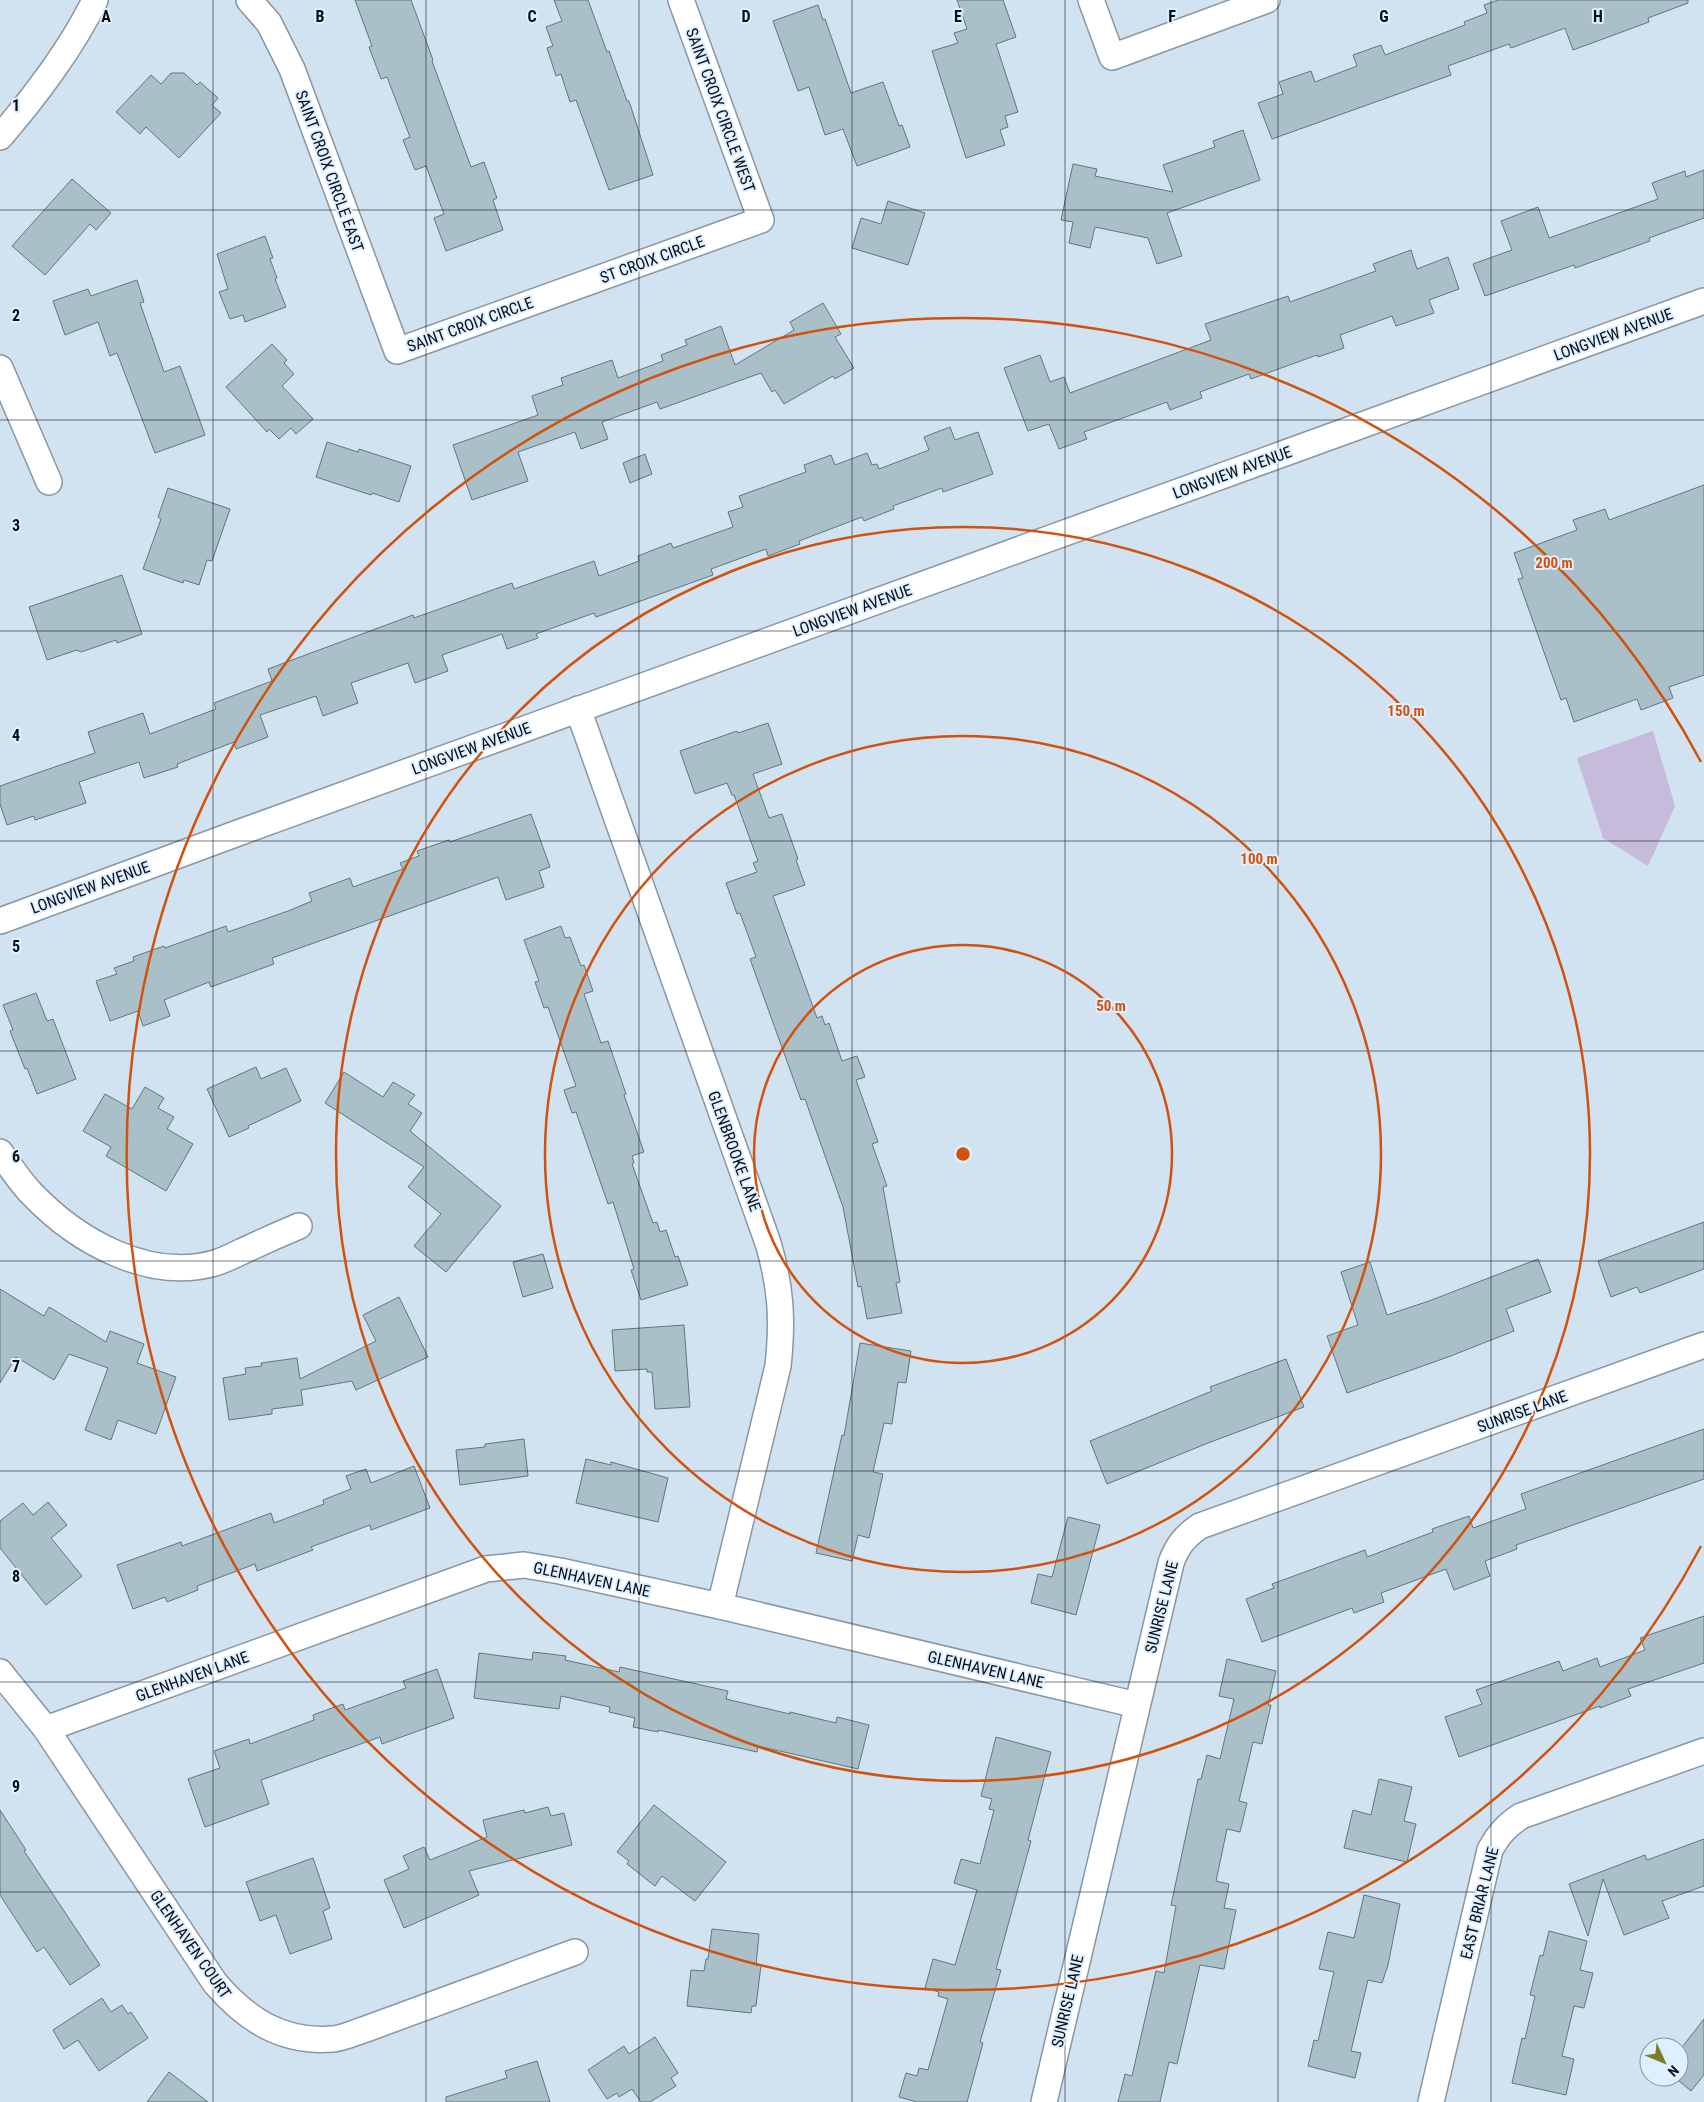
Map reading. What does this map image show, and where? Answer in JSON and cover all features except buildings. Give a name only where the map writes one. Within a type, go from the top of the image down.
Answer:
[{"type":"street","points":[[0,136],[36,92],[68,45],[95,0]]},
{"type":"street","name":"SAINT CROIX CIRCLE EAST","points":[[249,0],[269,23],[292,68],[397,351]]},
{"type":"street","name":"SAINT CROIX CIRCLE WEST","points":[[681,0],[761,220]]},
{"type":"street","points":[[1091,0],[1112,57],[1267,0]]},
{"type":"street","name":"ST CROIX CIRCLE","points":[[544,298],[761,220]]},
{"type":"street","name":"SAINT CROIX CIRCLE","points":[[397,351],[544,298]]},
{"type":"street","name":"LONGVIEW AVENUE","points":[[0,921],[578,709],[1704,301]]},
{"type":"street","points":[[0,368],[49,482]]},
{"type":"street","name":"GLENBROOKE LANE","points":[[578,709],[765,1233],[776,1271],[781,1300],[782,1333],[778,1366],[720,1606]]},
{"type":"street","points":[[0,1152],[30,1193],[50,1212],[74,1230],[105,1249],[130,1260],[158,1266],[183,1267],[215,1263],[299,1226]]},
{"type":"street","name":"SUNRISE LANE","points":[[1044,2102],[1172,1562],[1182,1541],[1194,1530],[1704,1345]]},
{"type":"street","name":"GLENHAVEN LANE","points":[[46,1729],[486,1569],[507,1565],[543,1568],[720,1606],[1137,1705]]},
{"type":"street","points":[[0,1672],[46,1729]]},
{"type":"street","name":"GLENHAVEN COURT","points":[[46,1729],[215,1983],[233,2004],[260,2024],[293,2038],[333,2039],[366,2029],[575,1952]]},
{"type":"street","name":"EAST BRIAR LANE","points":[[1431,2102],[1490,1850],[1497,1836],[1508,1824],[1521,1816],[1704,1751]]},
{"type":"shaded area","points":[[1653,731],[1675,806],[1648,866],[1603,838],[1577,758]]}]
